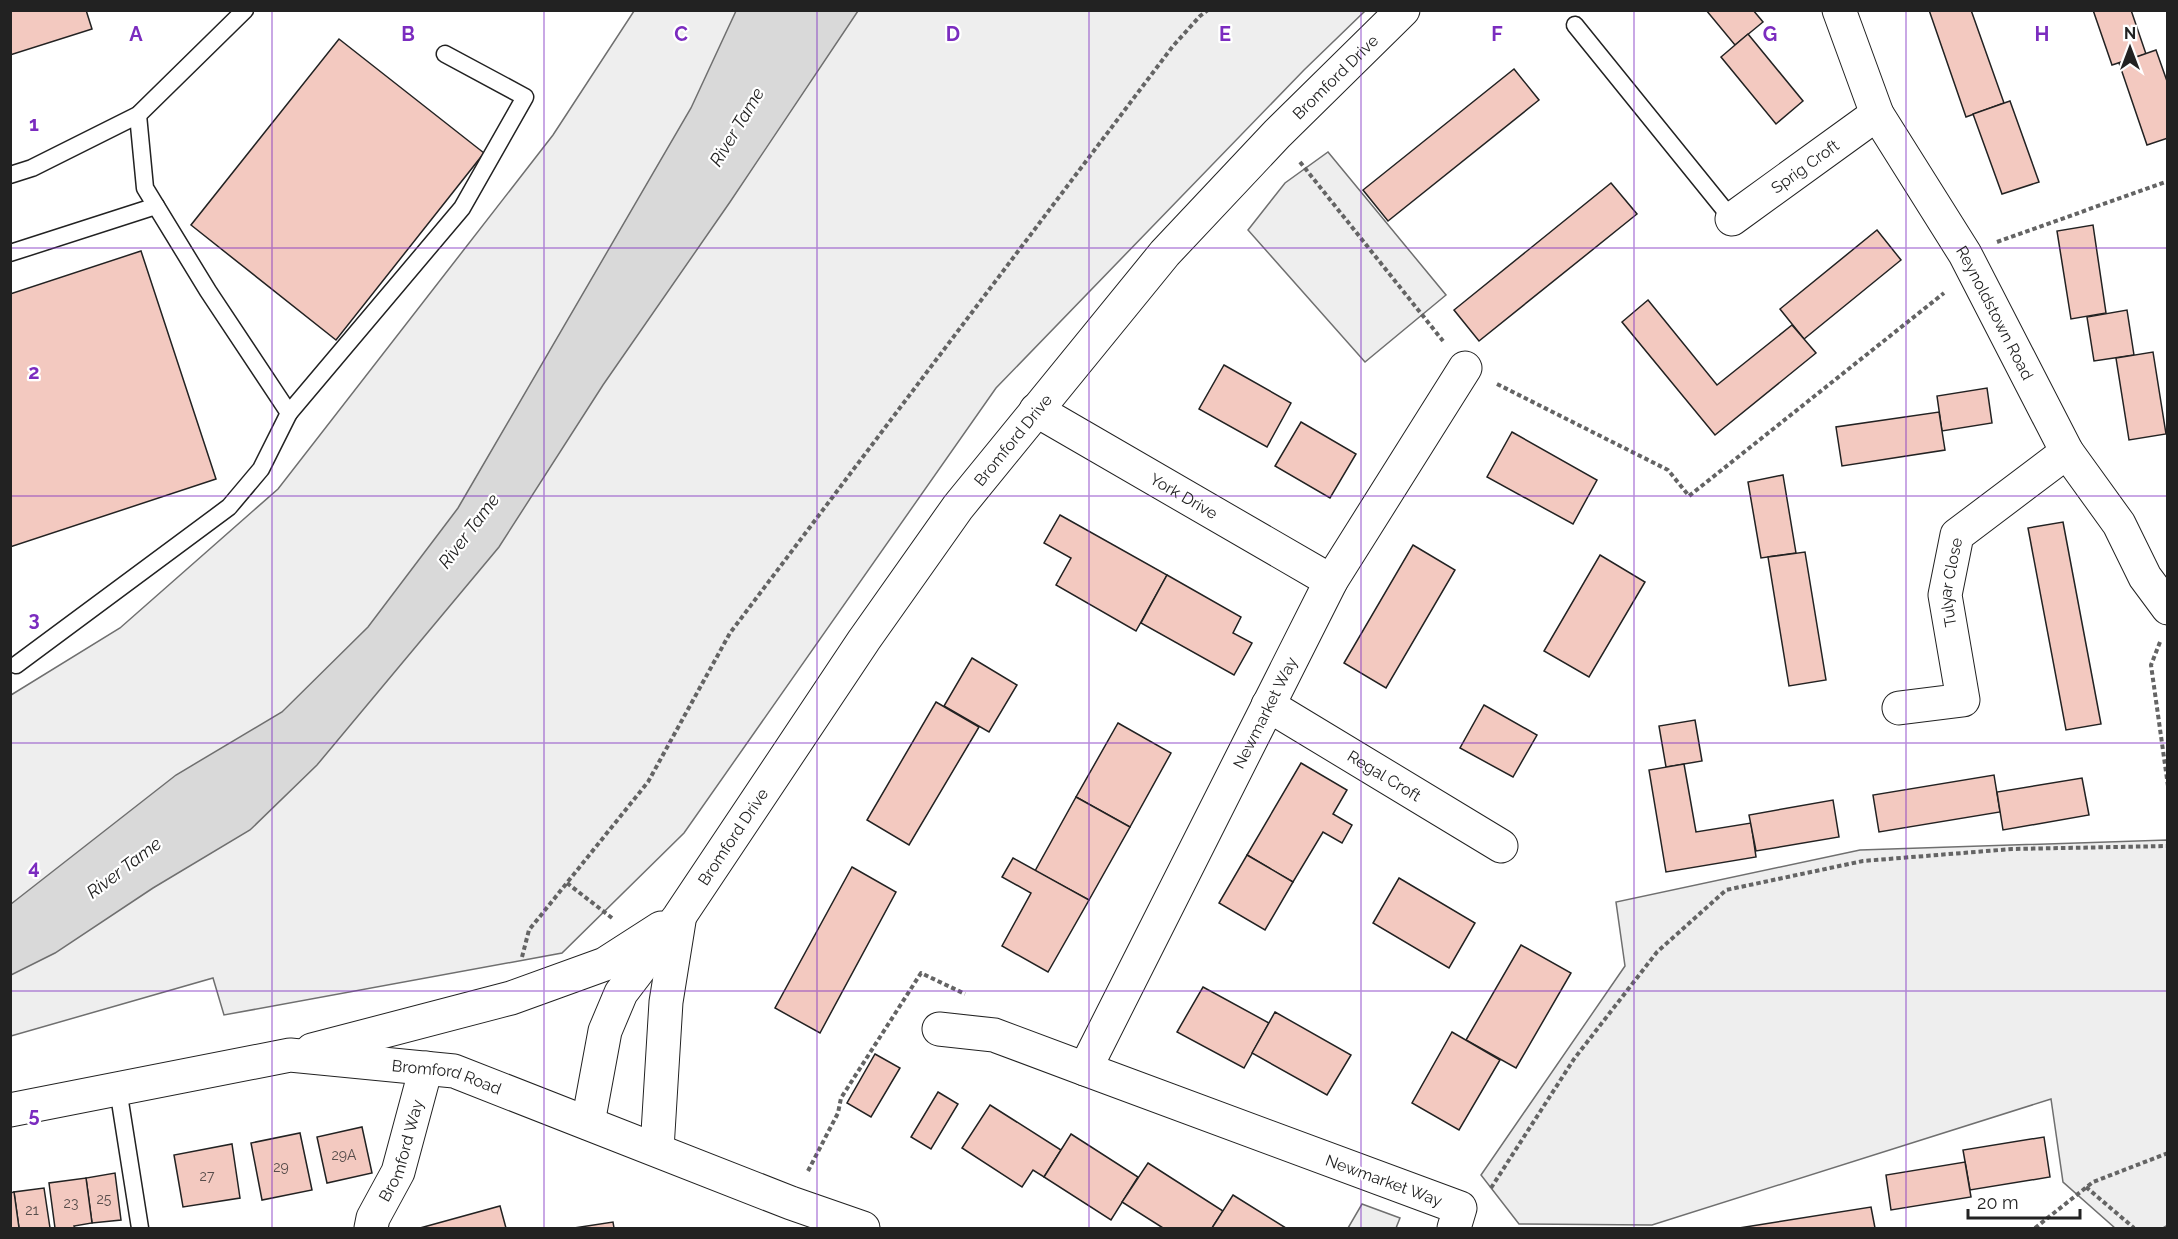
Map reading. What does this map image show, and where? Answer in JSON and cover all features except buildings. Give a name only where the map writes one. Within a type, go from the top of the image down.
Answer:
[{"type":"street","name":"Bromford Drive","points":[[588,1123],[605,1031],[621,993],[679,917],[864,640],[958,507],[1165,253],[1277,134],[1403,10]]},
{"type":"street","name":"Reynoldstown Road","points":[[1839,10],[1877,114],[1965,254],[2067,452],[2119,524],[2165,620]]},
{"type":"street","name":"Sprig Croft","points":[[1732,219],[1877,114]]},
{"type":"street","name":"Newmarket Way","points":[[1085,1069],[1331,581],[1465,368]]},
{"type":"street","name":"York Drive","points":[[1036,410],[1331,581]]},
{"type":"street","name":"Tulyar Close","points":[[1899,708],[1963,700],[1946,595],[1957,535],[2067,452]]},
{"type":"street","name":"Regal Croft","points":[[1268,705],[1501,846]]},
{"type":"street","name":"Bromford Drive","points":[[290,1055],[511,998],[605,964],[679,917]]},
{"type":"street","name":"Bromford Drive","points":[[657,1149],[666,1002],[679,917]]},
{"type":"street","name":"Newmarket Way","points":[[939,1029],[994,1035],[1085,1069],[1457,1218]]},
{"type":"street","name":"Bromford Road","points":[[10,1110],[290,1055],[454,1071],[791,1203],[863,1228]]},
{"type":"street","name":"Bromford Way","points":[[371,1228],[373,1218],[398,1172],[426,1068]]},
{"type":"lane","points":[[10,175],[32,168],[138,115],[245,10]]},
{"type":"lane","points":[[1575,25],[1732,219]]},
{"type":"lane","points":[[16,665],[229,507],[261,469],[289,414],[462,208],[525,97],[445,54]]},
{"type":"lane","points":[[138,115],[145,188],[208,291],[289,414]]},
{"type":"lane","points":[[10,254],[156,206]]},
{"type":"lane","points":[[118,1089],[140,1228]]},
{"type":"path","points":[[511,998],[529,930],[648,782],[730,633],[1166,55],[1200,13],[1208,10]]},
{"type":"path","points":[[1277,134],[1465,368],[1668,470],[1689,496],[1952,286],[1965,254],[2168,181]]},
{"type":"path","points":[[2165,620],[2151,665],[2168,786]]},
{"type":"path","points":[[1457,1218],[1489,1192],[1574,1059],[1657,952],[1726,890],[1863,861],[2012,849],[2168,846]]},
{"type":"path","points":[[567,884],[642,940]]},
{"type":"path","points":[[838,1113],[841,1098]]},
{"type":"path","points":[[2036,1228],[2093,1182],[2168,1153]]},
{"type":"path","points":[[2086,1187],[2134,1228]]},
{"type":"shaded area","points":[[634,11],[1365,11],[1304,70],[996,388],[684,833],[562,953],[224,1015],[213,978],[11,1036],[11,695],[120,628],[278,489],[553,135]]},
{"type":"shaded area","points":[[1328,152],[1446,295],[1365,362],[1248,230],[1285,183]]},
{"type":"shaded area","points":[[2167,840],[2168,1225],[2163,1228],[2115,1228],[2063,1182],[2051,1099],[1652,1225],[1519,1224],[1481,1175],[1625,966],[1616,902],[1860,850]]},
{"type":"shaded area","points":[[1362,1204],[1400,1218],[1396,1228],[1348,1228]]},
{"type":"water","name":"River Tame","points":[[736,11],[858,11],[730,202],[603,385],[499,547],[317,765],[250,830],[153,888],[55,953],[11,975],[11,904],[176,775],[282,712],[368,627],[458,508],[691,108]]}]
